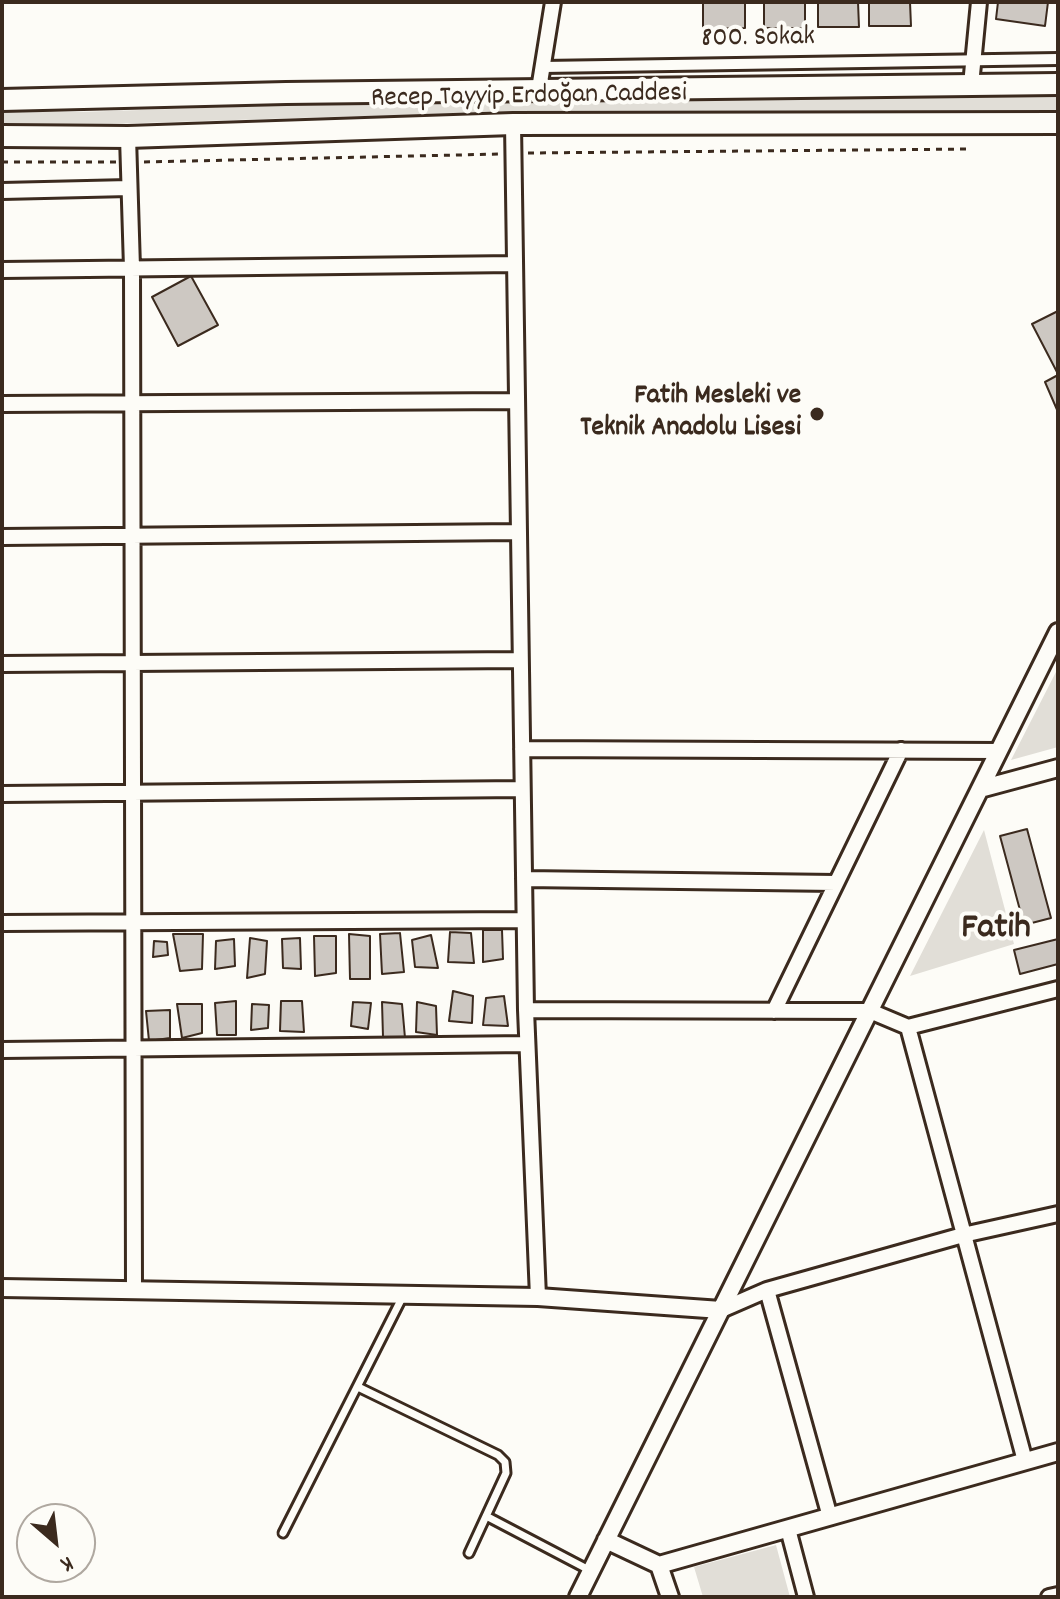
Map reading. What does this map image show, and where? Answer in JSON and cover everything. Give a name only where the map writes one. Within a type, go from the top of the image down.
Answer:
[{"type":"main road","name":"Recep Tayyip Erdoğan Caddesi","points":[[2,100],[539,89],[1058,84]]},
{"type":"main road","name":"Recep Tayyip Erdoğan Caddesi","points":[[2,136],[128,137],[513,124],[1058,123]]},
{"type":"street","points":[[539,89],[553,2]]},
{"type":"street","points":[[971,85],[979,2]]},
{"type":"street","name":"800. Sokak","points":[[543,67],[1058,59]]},
{"type":"street","points":[[513,124],[524,920],[538,1297]]},
{"type":"street","points":[[128,137],[132,268],[134,1290]]},
{"type":"street","points":[[2,191],[129,188]]},
{"type":"street","points":[[2,270],[515,264]]},
{"type":"street","points":[[2,404],[516,401]]},
{"type":"street","points":[[2,537],[518,532]]},
{"type":"street","points":[[578,1597],[1058,632]]},
{"type":"street","points":[[2,664],[520,660]]},
{"type":"street","points":[[522,749],[999,751]]},
{"type":"street","points":[[774,1011],[901,750]]},
{"type":"street","points":[[980,789],[1058,769]]},
{"type":"street","points":[[2,794],[522,789]]},
{"type":"street","points":[[524,879],[836,883]]},
{"type":"street","points":[[2,923],[524,920]]},
{"type":"street","points":[[526,1010],[870,1011],[908,1027],[1058,989]]},
{"type":"street","points":[[908,1027],[1025,1461]]},
{"type":"street","points":[[2,1050],[527,1044]]},
{"type":"street","points":[[2,1288],[538,1297],[721,1310],[767,1290],[963,1235],[1058,1214]]},
{"type":"street","points":[[767,1290],[830,1517]]},
{"type":"street","points":[[606,1540],[659,1565],[1058,1452]]},
{"type":"street","points":[[788,1529],[806,1597]]},
{"type":"street","points":[[659,1565],[670,1597]]},
{"type":"street","points":[[1049,1597],[1058,1595]]},
{"type":"lane","points":[[283,1533],[404,1294]]},
{"type":"lane","points":[[358,1387],[498,1455],[505,1462],[506,1473],[469,1553]]},
{"type":"lane","points":[[488,1517],[591,1571]]},
{"type":"path","points":[[2,162],[972,149]]},
{"type":"shaded area","points":[[1058,96],[1058,111],[361,116],[78,125],[2,124],[2,111],[78,112],[360,103]]},
{"type":"shaded area","points":[[1058,668],[1058,747],[1011,760]]},
{"type":"shaded area","points":[[984,830],[1014,944],[910,976]]},
{"type":"shaded area","points":[[776,1545],[790,1597],[703,1597],[694,1567]]},
{"type":"building","points":[[703,2],[745,2],[745,28],[703,29]]},
{"type":"building","points":[[764,2],[805,2],[805,28],[764,28]]},
{"type":"building","points":[[818,2],[858,2],[859,27],[818,27]]},
{"type":"building","points":[[869,2],[910,2],[911,26],[869,26]]},
{"type":"building","points":[[998,2],[1048,2],[1045,26],[996,19]]},
{"type":"building","points":[[191,276],[218,325],[178,346],[152,297]]},
{"type":"building","points":[[1058,311],[1058,374],[1032,324]]},
{"type":"building","points":[[1058,375],[1058,412],[1045,382]]},
{"type":"building","points":[[1027,829],[1051,918],[1024,925],[1000,836]]},
{"type":"building","points":[[483,930],[502,930],[503,959],[483,962]]},
{"type":"building","points":[[450,932],[471,933],[474,963],[448,962]]},
{"type":"building","points":[[400,933],[404,972],[382,974],[380,934]]},
{"type":"building","points":[[173,934],[203,934],[202,969],[180,971]]},
{"type":"building","points":[[349,934],[370,936],[370,979],[350,979]]},
{"type":"building","points":[[431,935],[438,968],[415,967],[412,940]]},
{"type":"building","points":[[314,936],[336,936],[336,973],[315,976]]},
{"type":"building","points":[[250,938],[267,941],[265,974],[247,978]]},
{"type":"building","points":[[300,938],[301,969],[283,968],[282,939]]},
{"type":"building","points":[[234,939],[235,966],[215,969],[216,941]]},
{"type":"building","points":[[1058,939],[1058,964],[1020,974],[1014,950]]},
{"type":"building","points":[[154,941],[167,942],[168,955],[153,957]]},
{"type":"building","points":[[453,991],[473,996],[472,1023],[449,1021]]},
{"type":"building","points":[[504,996],[508,1026],[483,1025],[486,998]]},
{"type":"building","points":[[236,1001],[236,1035],[217,1035],[215,1003]]},
{"type":"building","points":[[281,1001],[302,1001],[304,1032],[280,1031]]},
{"type":"building","points":[[353,1002],[371,1003],[368,1029],[351,1026]]},
{"type":"building","points":[[382,1002],[402,1004],[405,1038],[383,1037]]},
{"type":"building","points":[[417,1002],[436,1006],[437,1035],[416,1032]]},
{"type":"building","points":[[177,1004],[202,1004],[202,1033],[182,1038]]},
{"type":"building","points":[[252,1004],[269,1005],[268,1028],[251,1030]]},
{"type":"building","points":[[170,1010],[170,1038],[149,1041],[146,1011]]},
{"type":"place","name":"Fatih Mesleki ve Teknik Anadolu Lisesi","points":[[817,414]]},
{"type":"district","name":"Fatih","points":[[996,931]]}]
